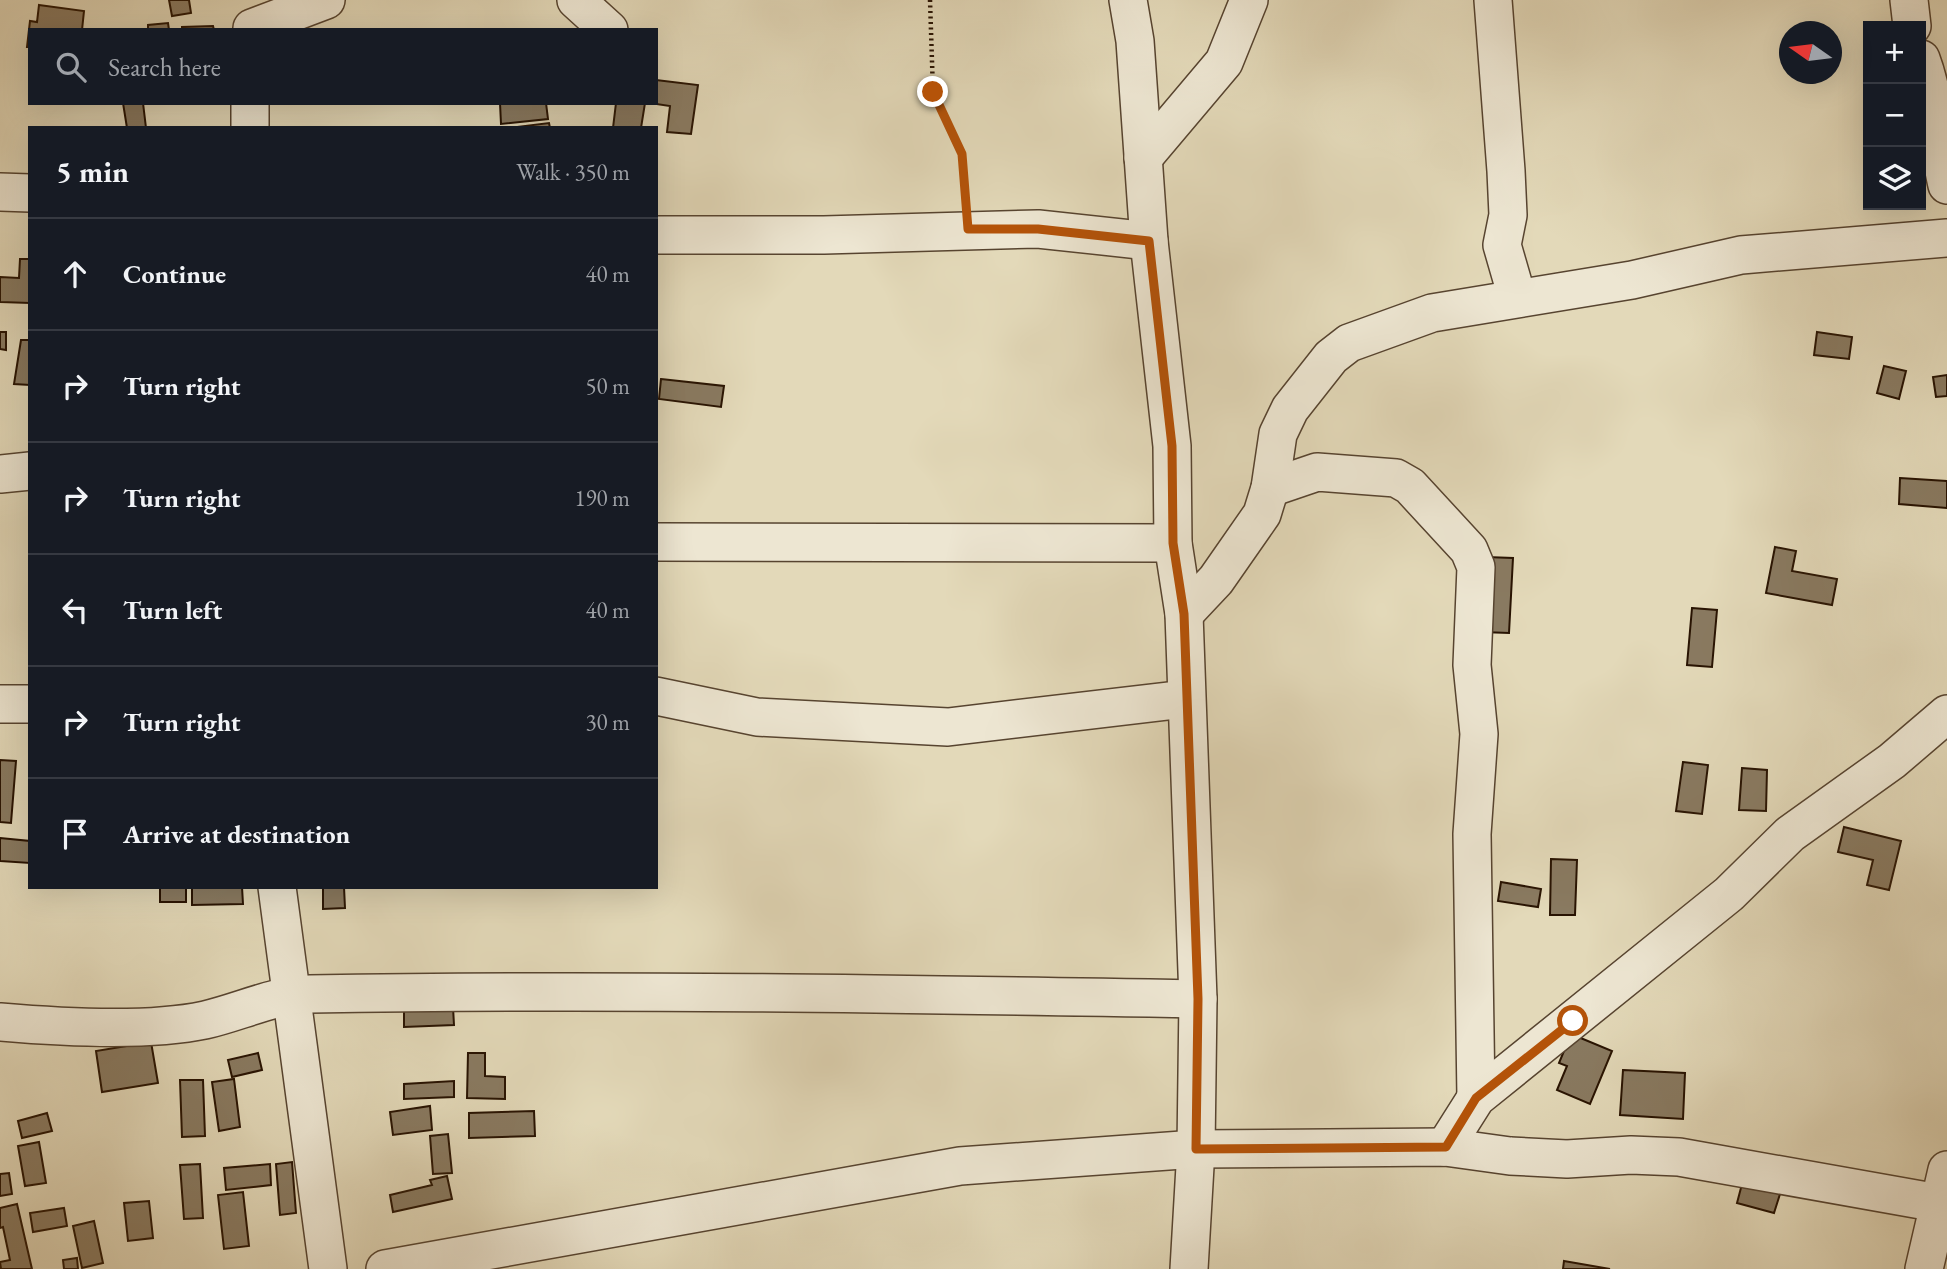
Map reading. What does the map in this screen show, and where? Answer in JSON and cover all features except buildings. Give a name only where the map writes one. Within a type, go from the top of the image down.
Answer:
[{"type":"street","points":[[251,19],[326,0]]},
{"type":"street","points":[[576,0],[607,28]]},
{"type":"street","points":[[1128,0],[1135,41],[1149,241],[1172,446],[1173,543],[1184,614],[1198,999],[1196,1149],[1189,1269]]},
{"type":"street","points":[[1143,158],[1224,62],[1249,0]]},
{"type":"street","points":[[1493,0],[1508,215],[1502,245],[1517,297]]},
{"type":"street","points":[[1909,0],[1911,21]]},
{"type":"street","points":[[1926,72],[1932,88],[1939,152],[1947,185]]},
{"type":"street","points":[[250,105],[250,126]]},
{"type":"street","points":[[0,192],[28,193]]},
{"type":"street","points":[[658,234],[824,234],[1038,229],[1149,241]]},
{"type":"street","points":[[1184,614],[1216,580],[1262,513],[1270,488],[1278,434],[1290,409],[1331,357],[1349,343],[1432,313],[1632,280],[1741,255],[1947,238]]},
{"type":"street","points":[[0,474],[28,471]]},
{"type":"street","points":[[1270,488],[1317,472],[1396,478],[1410,486],[1469,550],[1476,567],[1472,664],[1479,734],[1472,834],[1476,1098]]},
{"type":"street","points":[[658,542],[1173,543]]},
{"type":"street","points":[[658,696],[757,717],[948,727],[1185,699]]},
{"type":"street","points":[[1446,1147],[1476,1098],[1728,894],[1790,834],[1892,761],[1947,714]]},
{"type":"street","points":[[277,889],[328,1269]]},
{"type":"street","points":[[0,1022],[50,1026],[140,1025],[203,1021],[291,995],[542,990],[1198,999]]},
{"type":"street","points":[[386,1269],[960,1166],[1196,1149],[1446,1147],[1510,1156],[1679,1157],[1784,1178],[1943,1186],[1924,1269]]},
{"type":"path","points":[[930,0],[933,92],[962,154],[968,229]]},
{"type":"route","points":[[933,92],[962,154],[968,229],[1038,229],[1149,241],[1172,446],[1173,543],[1184,614],[1198,999],[1196,1149],[1446,1147],[1476,1098],[1515,1064],[1573,1021]]}]
